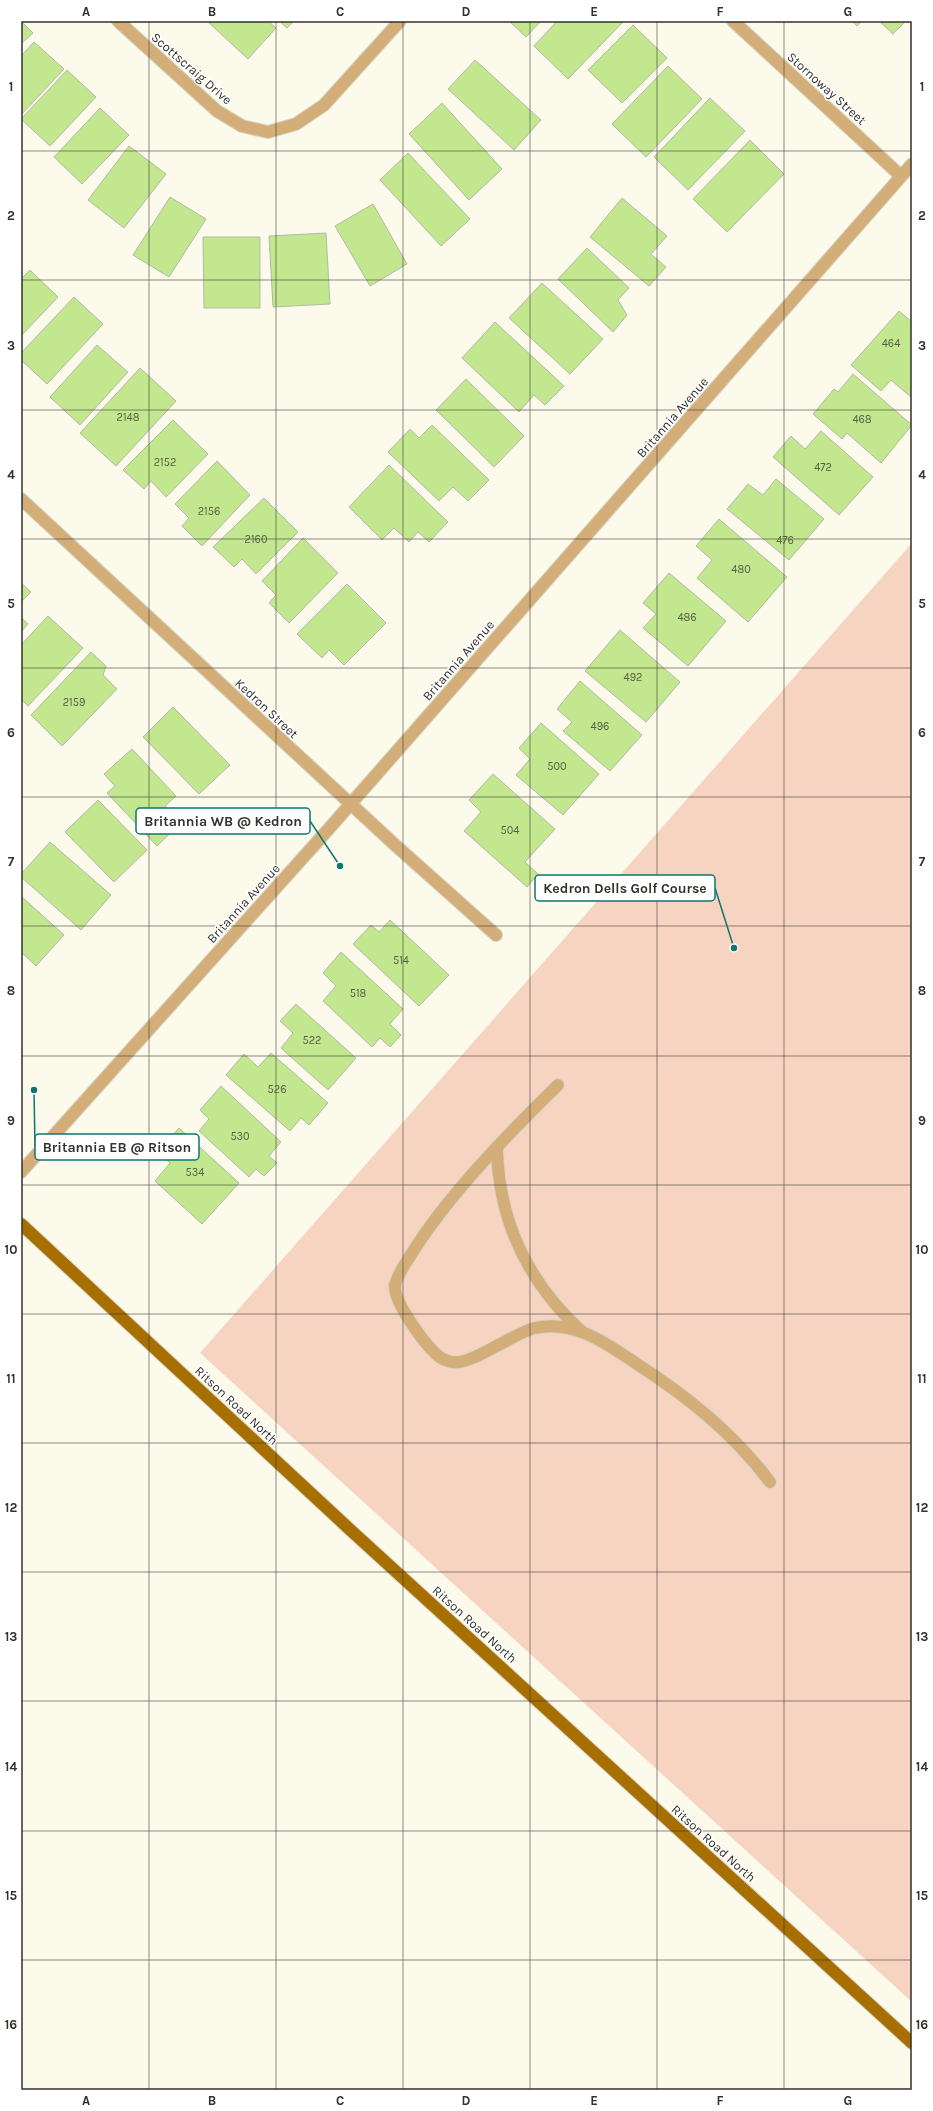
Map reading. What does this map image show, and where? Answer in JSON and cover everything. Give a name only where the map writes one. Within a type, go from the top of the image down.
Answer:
[{"type":"main road","name":"Ritson Road North","points":[[21,1224],[345,1525],[912,2043]]},
{"type":"street","name":"Scottscraig Drive","points":[[118,21],[217,111],[242,126],[268,132],[296,124],[324,105],[400,21]]},
{"type":"street","name":"Stornoway Street","points":[[733,21],[901,176]]},
{"type":"street","name":"Britannia Avenue","points":[[21,1172],[351,804],[912,164]]},
{"type":"street","name":"Kedron Street","points":[[21,499],[351,804],[496,935]]},
{"type":"street","points":[[558,1085],[497,1149],[438,1216],[404,1266],[397,1279],[394,1288],[402,1308],[433,1351],[440,1357],[454,1362],[469,1360],[509,1339],[535,1328],[561,1327],[583,1332],[609,1346],[691,1401],[737,1443],[770,1482]]},
{"type":"street","points":[[497,1149],[500,1190],[518,1248],[534,1276],[548,1295],[583,1332]]},
{"type":"shaded area","points":[[912,543],[912,2002],[200,1353]]},
{"type":"building","points":[[21,21],[33,33],[21,44]]},
{"type":"building","points":[[207,21],[268,21],[276,28],[248,59]]},
{"type":"building","points":[[279,21],[294,21],[287,28]]},
{"type":"building","points":[[509,21],[541,21],[526,37]]},
{"type":"building","points":[[557,21],[624,21],[568,79],[534,46]]},
{"type":"building","points":[[852,21],[862,21],[857,26]]},
{"type":"building","points":[[879,21],[906,21],[893,34]]},
{"type":"building","points":[[633,25],[667,58],[622,103],[588,70]]},
{"type":"building","points":[[34,42],[64,69],[21,115],[21,56]]},
{"type":"building","points":[[475,60],[541,120],[514,150],[448,89]]},
{"type":"building","points":[[668,66],[702,99],[646,157],[612,124]]},
{"type":"building","points":[[67,70],[96,97],[50,146],[21,119]]},
{"type":"building","points":[[710,98],[745,131],[688,190],[654,157]]},
{"type":"building","points":[[442,103],[502,169],[469,200],[409,134]]},
{"type":"building","points":[[100,108],[129,135],[82,184],[54,157]]},
{"type":"building","points":[[750,140],[784,174],[727,232],[693,199]]},
{"type":"building","points":[[129,146],[166,174],[124,228],[88,200]]},
{"type":"building","points":[[408,153],[470,219],[441,246],[380,180]]},
{"type":"building","points":[[170,197],[206,219],[169,277],[133,255]]},
{"type":"building","points":[[622,198],[667,236],[651,254],[666,267],[649,286],[590,237]]},
{"type":"building","points":[[373,204],[407,264],[370,286],[335,226]]},
{"type":"building","points":[[326,233],[330,304],[273,307],[269,236]]},
{"type":"building","points":[[203,237],[260,237],[260,308],[204,308]]},
{"type":"building","points":[[587,248],[629,288],[618,300],[627,315],[613,332],[558,279]]},
{"type":"building","points":[[30,270],[58,297],[21,336],[21,279]]},
{"type":"building","points":[[542,283],[603,339],[570,374],[509,318]]},
{"type":"building","points":[[74,297],[103,324],[47,384],[21,360],[21,353]]},
{"type":"building","points":[[899,311],[912,322],[912,398],[891,380],[881,391],[851,365]]},
{"type":"building","points":[[495,322],[564,386],[545,405],[534,395],[519,412],[462,358]]},
{"type":"building","points":[[97,345],[128,372],[80,425],[50,397]]},
{"type":"building","points":[[140,368],[176,401],[116,466],[80,433]]},
{"type":"building","points":[[853,374],[912,425],[881,463],[847,433],[842,439],[813,414],[834,389],[838,392]]},
{"type":"building","points":[[466,379],[524,436],[494,467],[436,410]]},
{"type":"building","points":[[173,420],[208,454],[166,497],[151,481],[144,489],[123,470]]},
{"type":"building","points":[[432,425],[489,480],[468,501],[453,487],[439,501],[388,452],[410,429],[419,438]]},
{"type":"building","points":[[821,431],[873,477],[839,515],[773,457],[791,436],[805,449]]},
{"type":"building","points":[[217,461],[250,495],[202,546],[182,526],[189,518],[175,504]]},
{"type":"building","points":[[389,465],[448,522],[429,542],[418,532],[409,542],[394,528],[382,540],[349,507]]},
{"type":"building","points":[[776,479],[824,519],[789,560],[727,509],[748,484],[763,495]]},
{"type":"building","points":[[264,498],[298,532],[256,574],[242,559],[234,567],[213,547]]},
{"type":"building","points":[[719,519],[787,577],[748,622],[697,578],[712,560],[696,546]]},
{"type":"building","points":[[303,538],[338,573],[289,623],[269,603],[276,595],[262,581]]},
{"type":"building","points":[[669,573],[726,621],[688,666],[643,628],[656,614],[643,603]]},
{"type":"building","points":[[21,583],[31,592],[21,602]]},
{"type":"building","points":[[347,584],[386,623],[344,665],[329,650],[322,658],[297,634]]},
{"type":"building","points":[[48,616],[83,648],[28,706],[21,699],[21,645]]},
{"type":"building","points":[[21,617],[28,624],[21,632]]},
{"type":"building","points":[[620,630],[680,682],[646,722],[585,671]]},
{"type":"building","points":[[91,652],[106,666],[103,675],[117,689],[62,746],[31,715]]},
{"type":"building","points":[[580,681],[642,735],[610,771],[563,731],[572,722],[557,709]]},
{"type":"building","points":[[173,707],[230,765],[199,794],[143,737]]},
{"type":"building","points":[[541,723],[599,774],[563,815],[516,775],[530,759],[519,748]]},
{"type":"building","points":[[132,749],[176,796],[165,806],[181,823],[157,846],[107,793],[115,786],[104,774]]},
{"type":"building","points":[[493,774],[555,829],[525,862],[538,874],[527,887],[464,831],[481,812],[469,800]]},
{"type":"building","points":[[98,800],[147,850],[114,882],[65,832]]},
{"type":"building","points":[[50,842],[111,895],[81,930],[21,877],[21,874]]},
{"type":"building","points":[[21,896],[64,935],[36,966],[21,952]]},
{"type":"building","points":[[390,920],[449,975],[419,1006],[353,944],[371,925],[379,932]]},
{"type":"building","points":[[341,952],[403,1009],[390,1024],[401,1035],[390,1047],[380,1038],[372,1047],[323,1001],[336,986],[323,973]]},
{"type":"building","points":[[296,1004],[356,1058],[328,1090],[281,1048],[293,1033],[280,1021]]},
{"type":"building","points":[[271,1053],[328,1103],[309,1125],[301,1118],[290,1131],[226,1075],[244,1054],[258,1067]]},
{"type":"building","points":[[221,1086],[281,1142],[269,1156],[277,1163],[264,1176],[256,1169],[249,1177],[199,1131],[209,1119],[200,1110]]},
{"type":"building","points":[[179,1128],[239,1183],[202,1224],[155,1181],[170,1163],[158,1151]]},
{"type":"place","name":"Britannia WB @ Kedron","points":[[340,866]]},
{"type":"place","name":"Kedron Dells Golf Course","points":[[734,948]]},
{"type":"place","name":"Britannia EB @ Ritson","points":[[34,1090]]}]
